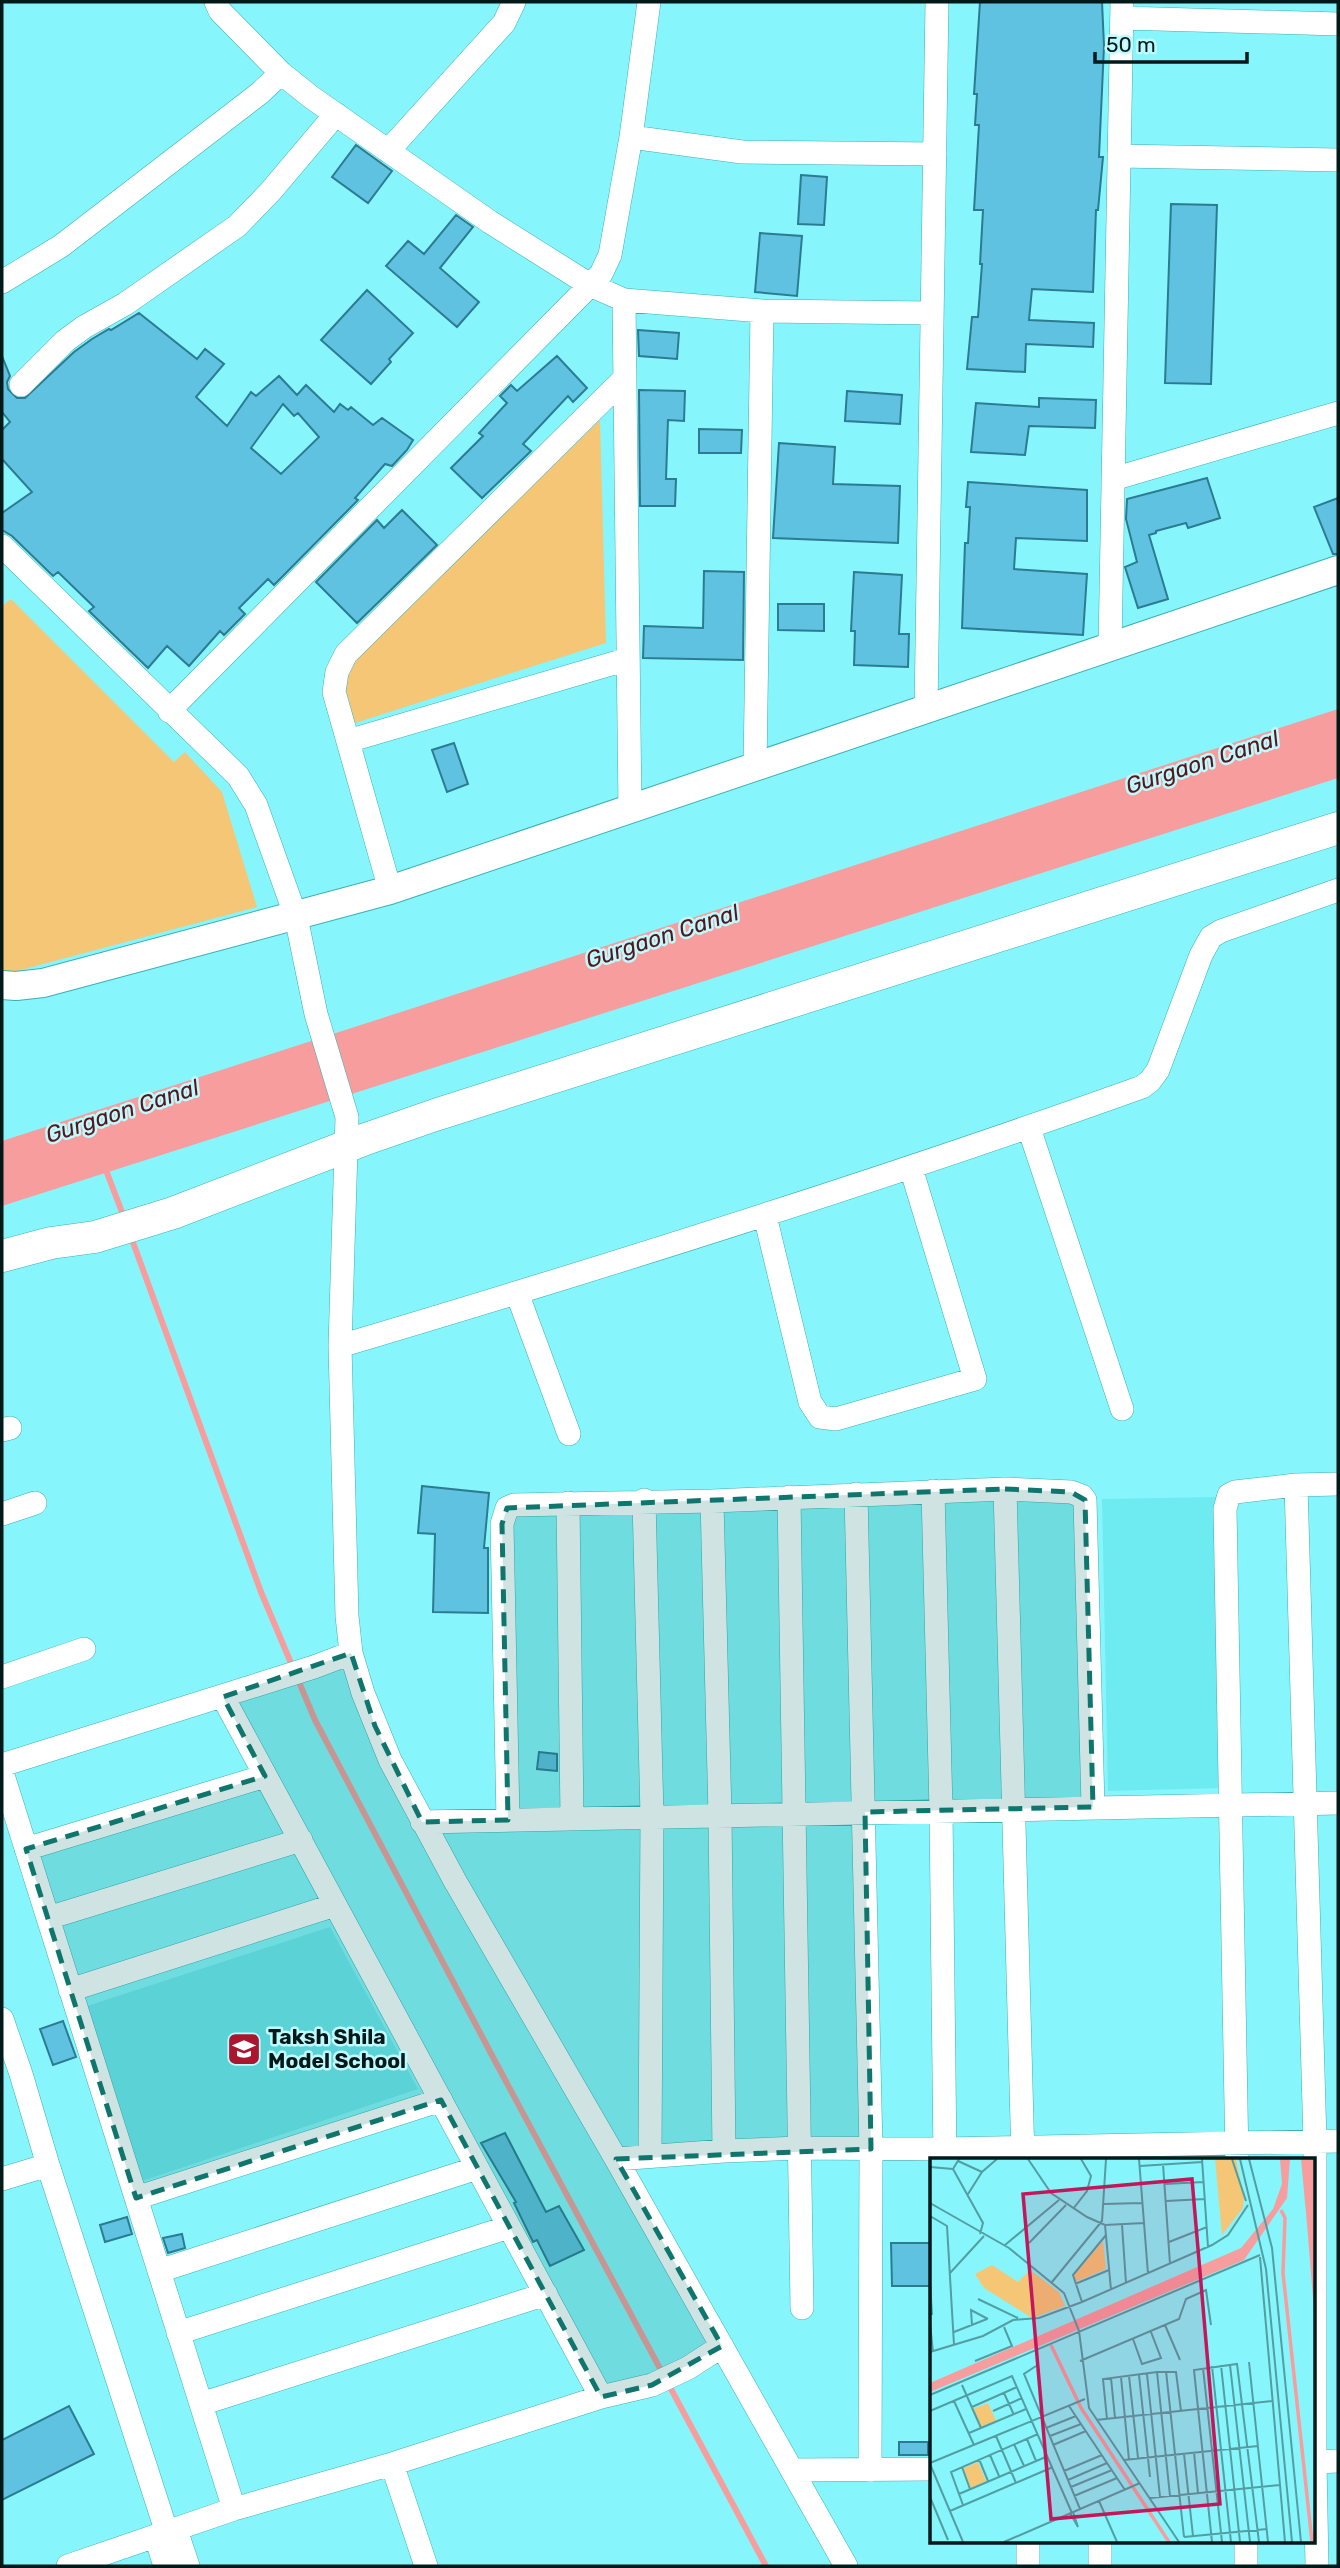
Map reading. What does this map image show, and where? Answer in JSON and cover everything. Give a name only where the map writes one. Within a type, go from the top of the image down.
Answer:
[{"type":"main road","points":[[2,1256],[51,1243],[93,1226],[169,1204],[246,1168],[347,1127],[754,993],[1338,807]]},
{"type":"main road","points":[[347,1127],[435,1115],[1338,828]]},
{"type":"main road","points":[[2,1235],[93,1226]]},
{"type":"street","points":[[216,2],[220,11],[281,73],[335,114],[490,222],[590,285],[624,300],[762,311],[932,313]]},
{"type":"street","points":[[388,151],[504,23],[514,2]]},
{"type":"street","points":[[169,711],[601,274],[610,255],[631,137],[649,2]]},
{"type":"street","points":[[926,709],[937,2]]},
{"type":"street","points":[[1110,647],[1122,10],[1338,24]]},
{"type":"street","points":[[2,282],[72,238],[260,93],[281,73]]},
{"type":"street","points":[[21,385],[65,341],[125,304],[236,226],[270,192],[335,114]]},
{"type":"street","points":[[631,137],[741,152],[935,154]]},
{"type":"street","points":[[1119,156],[1338,160]]},
{"type":"street","points":[[624,300],[630,810]]},
{"type":"street","points":[[755,768],[762,311]]},
{"type":"street","points":[[390,890],[334,692],[337,672],[346,654],[625,378]]},
{"type":"street","points":[[1113,479],[1338,413]]},
{"type":"street","points":[[2,546],[238,776],[256,805],[296,917],[347,1127],[340,1346],[347,1602],[351,1653],[375,1726],[422,1822],[846,2566]]},
{"type":"street","points":[[2,985],[43,983],[390,890],[1338,570]]},
{"type":"street","points":[[348,741],[628,659]]},
{"type":"street","points":[[340,1346],[765,1216],[1142,1087],[1150,1081],[1162,1060],[1211,937],[1221,931],[1338,890]]},
{"type":"street","points":[[1028,1128],[1122,1409]]},
{"type":"street","points":[[765,1216],[810,1402],[820,1417],[836,1419],[975,1379],[911,1168]]},
{"type":"street","points":[[517,1293],[569,1434]]},
{"type":"street","points":[[1237,2152],[1229,1804],[1226,1501],[1235,1492],[1296,1485],[1338,1484]]},
{"type":"street","points":[[1296,1485],[1315,2158]]},
{"type":"street","points":[[508,1820],[502,1524],[505,1511],[514,1505],[644,1500],[712,1501],[1005,1489],[1071,1492],[1085,1500],[1093,1807]]},
{"type":"street","points":[[1005,1489],[1022,2153]]},
{"type":"street","points":[[933,1491],[941,1810],[945,2154]]},
{"type":"street","points":[[856,1494],[872,2149],[870,2470]]},
{"type":"street","points":[[789,1497],[802,2308]]},
{"type":"street","points":[[644,1500],[652,1816],[650,2155]]},
{"type":"street","points":[[712,1501],[720,1815],[724,2151]]},
{"type":"street","points":[[2,1514],[35,1503]]},
{"type":"street","points":[[568,1503],[572,1818]]},
{"type":"street","points":[[2,1677],[84,1649]]},
{"type":"street","points":[[2,1765],[223,1697],[351,1653]]},
{"type":"street","points":[[223,1697],[601,2397]]},
{"type":"street","points":[[2,1772],[234,2509]]},
{"type":"street","points":[[26,1849],[265,1776]]},
{"type":"street","points":[[422,1822],[1338,1802]]},
{"type":"street","points":[[48,1918],[300,1840]]},
{"type":"street","points":[[70,1990],[335,1905]]},
{"type":"street","points":[[2,2019],[12,2077],[48,2165],[166,2533],[188,2566]]},
{"type":"street","points":[[136,2198],[441,2100]]},
{"type":"street","points":[[616,2159],[799,2148],[945,2154],[1237,2152],[1315,2141],[1338,2141]]},
{"type":"street","points":[[2,2179],[48,2165]]},
{"type":"street","points":[[159,2271],[477,2168]]},
{"type":"street","points":[[178,2333],[509,2227]]},
{"type":"street","points":[[201,2404],[545,2294]]},
{"type":"street","points":[[68,2566],[234,2509],[393,2464],[601,2397],[652,2385],[688,2368],[722,2346]]},
{"type":"street","points":[[1316,2462],[1338,2461]]},
{"type":"street","points":[[393,2464],[426,2566]]},
{"type":"street","points":[[793,2470],[930,2469]]},
{"type":"street","points":[[1316,2531],[1317,2566]]},
{"type":"street","points":[[165,2566],[166,2533]]},
{"type":"street","points":[[1028,2544],[1028,2566]]},
{"type":"street","points":[[1100,2544],[1100,2566]]},
{"type":"street","points":[[1245,2544],[1246,2566]]},
{"type":"highlighted area","points":[[1005,1489],[1071,1492],[1085,1500],[1093,1807],[865,1812],[871,2149],[616,2159],[722,2346],[652,2385],[601,2397],[441,2100],[136,2198],[26,1849],[265,1776],[223,1697],[351,1653],[375,1726],[422,1822],[508,1820],[502,1524],[507,1508]]},
{"type":"shaded area","points":[[600,420],[606,643],[355,723],[341,673]]},
{"type":"shaded area","points":[[11,599],[174,762],[185,752],[222,792],[257,907],[2,975],[2,606]]},
{"type":"shaded area","points":[[1216,1497],[1222,1788],[1108,1791],[1102,1499]]},
{"type":"shaded area","name":"Taksh Shila Model School","points":[[330,1927],[418,2089],[136,2183],[78,2009]]},
{"type":"water","name":"Gurgaon Canal","points":[[1338,709],[1338,778],[2,1206],[2,1141]]},
{"type":"building","points":[[980,2],[1102,2],[1104,46],[1099,157],[1103,157],[1096,210],[1093,292],[1032,289],[1029,320],[1094,323],[1093,347],[1026,344],[1025,372],[967,369],[972,317],[978,317],[982,264],[983,210],[974,210],[979,125],[975,125],[977,94],[974,94]]},
{"type":"building","points":[[356,145],[392,171],[368,203],[332,177]]},
{"type":"building","points":[[801,175],[827,177],[824,225],[798,224]]},
{"type":"building","points":[[1171,204],[1217,205],[1211,384],[1165,383]]},
{"type":"building","points":[[456,215],[473,227],[440,268],[479,302],[457,327],[386,266],[408,241],[424,254]]},
{"type":"building","points":[[760,233],[802,236],[797,296],[755,292]]},
{"type":"building","points":[[367,290],[413,333],[371,384],[321,340]]},
{"type":"building","points":[[139,313],[197,359],[205,349],[224,364],[196,397],[227,426],[251,392],[256,396],[279,376],[297,395],[306,385],[334,412],[340,404],[348,410],[351,407],[373,425],[382,418],[413,440],[392,466],[385,464],[355,498],[358,500],[274,585],[268,579],[239,608],[245,614],[224,635],[220,631],[189,666],[167,646],[148,668],[89,611],[94,607],[58,572],[53,576],[12,536],[2,530],[2,513],[32,492],[2,459],[2,430],[10,422],[2,412],[2,356],[10,376],[8,389],[17,398],[25,398],[74,352]],"holes":[[[283,404],[294,416],[298,413],[319,437],[281,474],[251,448]]]},
{"type":"building","points":[[638,330],[679,333],[677,359],[639,356]]},
{"type":"building","points":[[557,356],[587,388],[573,402],[568,396],[523,444],[531,451],[482,498],[451,468],[483,436],[479,433],[507,403],[500,396],[511,385],[517,391]]},
{"type":"building","points":[[639,390],[685,391],[684,421],[668,420],[666,479],[676,479],[675,506],[640,506]]},
{"type":"building","points":[[847,391],[902,395],[900,424],[845,421]]},
{"type":"building","points":[[1039,398],[1096,400],[1095,428],[1029,426],[1025,455],[971,452],[976,403],[1039,407]]},
{"type":"building","points":[[699,429],[742,430],[741,453],[699,453]]},
{"type":"building","points":[[779,443],[835,447],[833,484],[900,486],[898,543],[773,538]]},
{"type":"building","points":[[1207,478],[1220,518],[1188,528],[1186,523],[1149,535],[1168,599],[1138,608],[1125,567],[1137,562],[1126,519],[1127,499]]},
{"type":"building","points":[[968,482],[1087,490],[1087,541],[1016,538],[1014,569],[1087,574],[1083,635],[962,628],[965,543],[968,543],[970,507],[966,507]]},
{"type":"building","points":[[1338,498],[1338,554],[1333,554],[1314,507]]},
{"type":"building","points":[[402,510],[437,545],[357,623],[316,582],[377,520],[384,528]]},
{"type":"building","points":[[704,571],[744,572],[743,660],[643,658],[644,626],[703,628]]},
{"type":"building","points":[[854,572],[902,575],[899,634],[909,634],[908,667],[854,665],[855,631],[851,631]]},
{"type":"building","points":[[778,604],[824,604],[824,631],[778,630]]},
{"type":"building","points":[[454,743],[468,784],[447,792],[432,750]]},
{"type":"building","points":[[422,1486],[489,1493],[484,1548],[488,1548],[488,1613],[433,1612],[435,1534],[418,1533]]},
{"type":"building","points":[[539,1752],[557,1754],[557,1771],[537,1769]]},
{"type":"building","points":[[63,2021],[76,2057],[53,2065],[40,2029]]},
{"type":"building","points":[[505,2133],[546,2212],[559,2206],[584,2250],[550,2266],[537,2240],[533,2242],[514,2203],[516,2202],[481,2143]]},
{"type":"building","points":[[127,2217],[132,2234],[105,2242],[100,2225]]},
{"type":"building","points":[[182,2234],[185,2248],[168,2253],[163,2238]]},
{"type":"building","points":[[891,2243],[930,2243],[930,2286],[892,2286]]},
{"type":"building","points":[[69,2406],[94,2454],[2,2500],[2,2440]]},
{"type":"building","points":[[899,2442],[928,2442],[928,2455],[899,2455]]},
{"type":"waterway","points":[[104,1165],[125,1220]]},
{"type":"waterway","points":[[131,1237],[261,1592],[315,1720],[766,2566]]},
{"type":"place","name":"Taksh Shila Model School","points":[[244,2049]]}]
